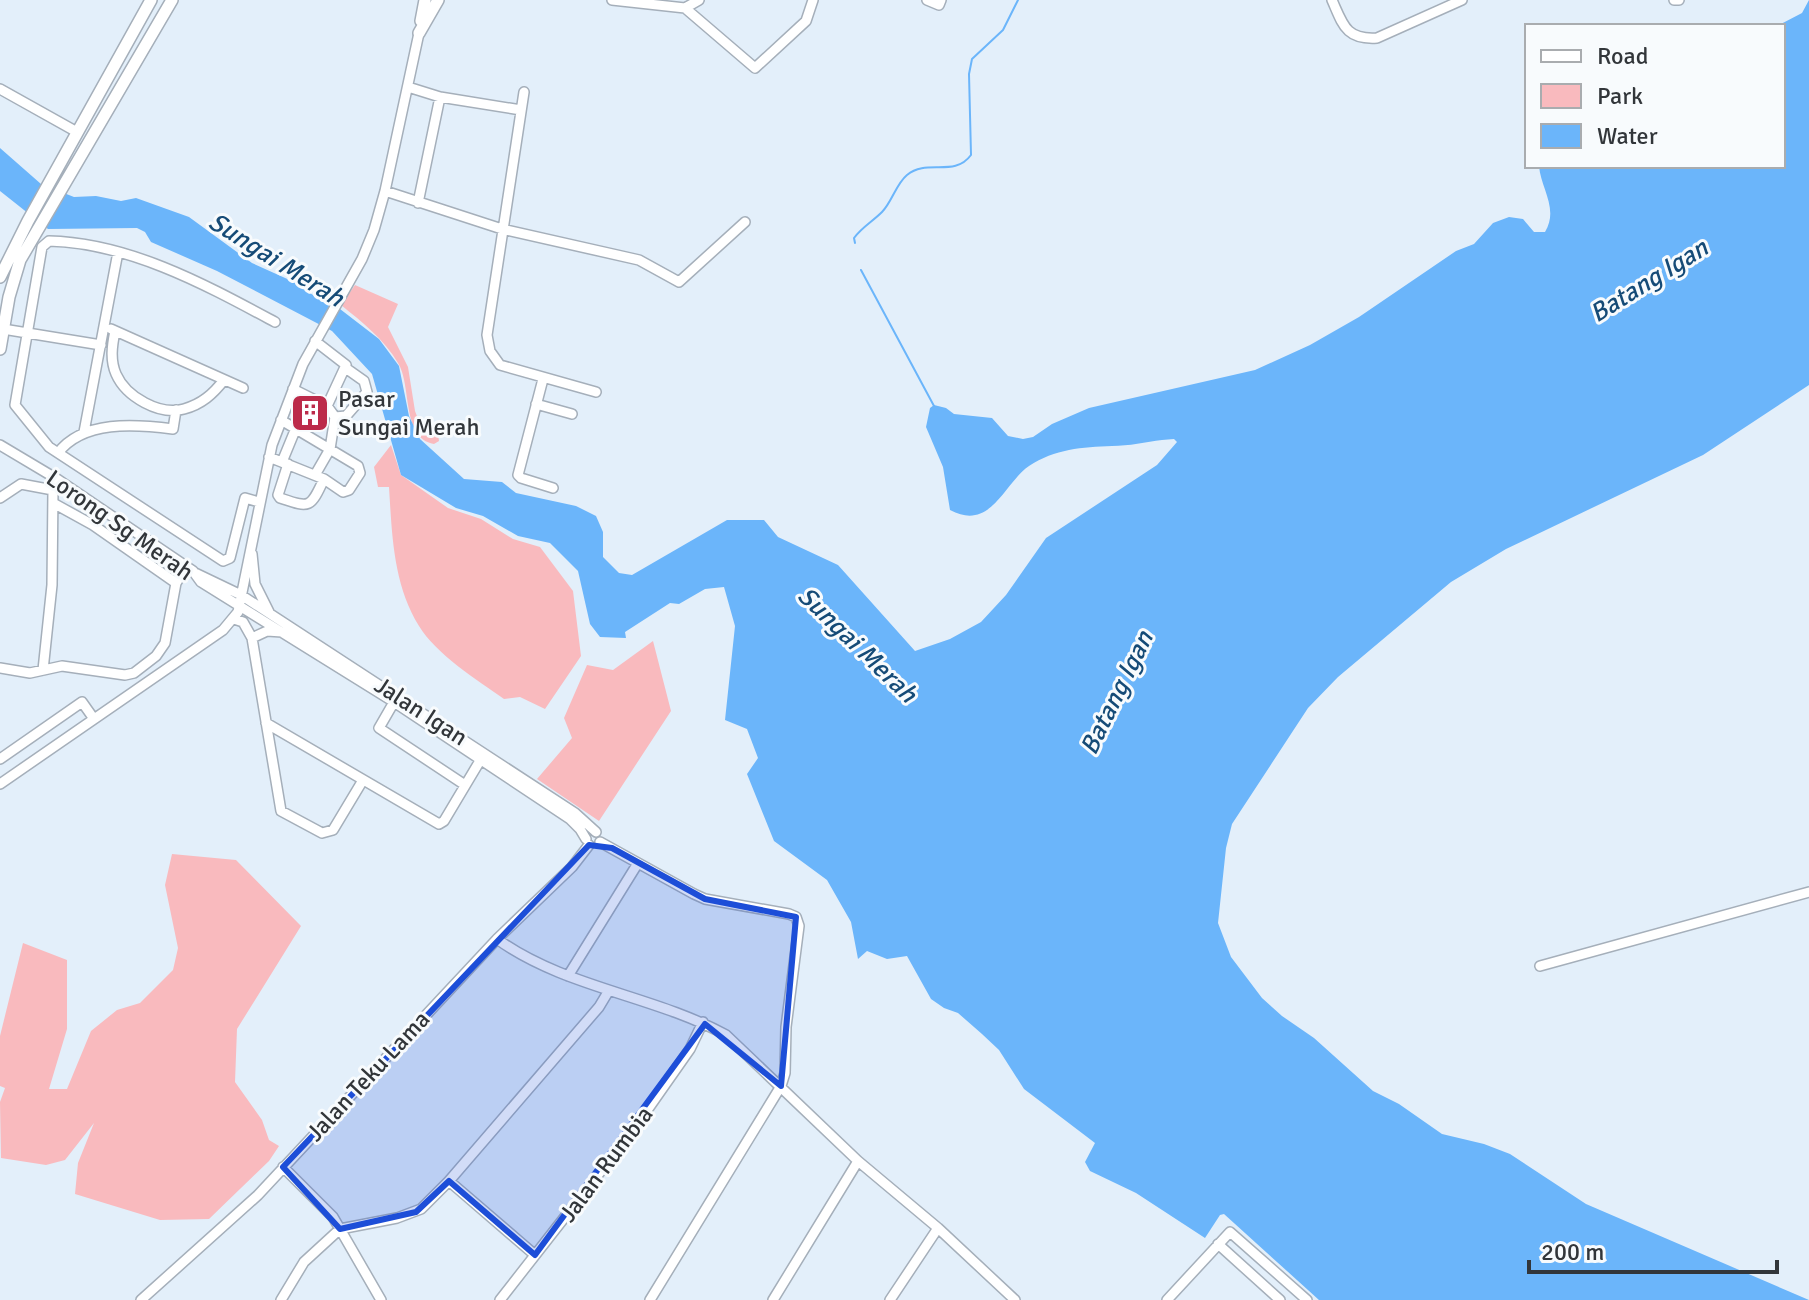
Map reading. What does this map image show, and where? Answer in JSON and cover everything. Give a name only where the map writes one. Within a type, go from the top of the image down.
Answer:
[{"type":"main road","points":[[57,182],[77,132],[151,0]]},
{"type":"main road","points":[[0,277],[172,0]]},
{"type":"main road","points":[[419,33],[425,0]]},
{"type":"main road","points":[[419,33],[438,0]]},
{"type":"main road","points":[[0,349],[14,276],[33,224]]},
{"type":"street","points":[[612,0],[685,8],[755,68],[806,21],[813,0]]},
{"type":"street","points":[[685,8],[699,0]]},
{"type":"street","points":[[927,0],[940,2]]},
{"type":"street","points":[[1332,0],[1349,32],[1362,39],[1377,38],[1462,0]]},
{"type":"street","points":[[0,784],[223,630],[234,619],[241,600],[269,457],[293,389],[315,341],[368,245],[385,191],[419,33]]},
{"type":"street","points":[[408,87],[440,97],[521,110]]},
{"type":"street","points":[[0,89],[77,132]]},
{"type":"street","points":[[524,92],[487,335],[490,351],[500,365],[596,392]]},
{"type":"street","points":[[418,203],[440,97]]},
{"type":"street","points":[[385,191],[502,229],[639,260],[679,282],[745,222]]},
{"type":"street","points":[[259,502],[245,498],[230,558],[226,561],[189,540],[47,445],[15,405],[44,243],[53,241],[118,252],[194,280],[275,322]]},
{"type":"street","points":[[84,432],[118,252]]},
{"type":"street","points":[[104,326],[243,388]]},
{"type":"street","points":[[3,329],[101,345]]},
{"type":"street","points":[[115,331],[111,350],[117,376],[125,387],[150,405],[176,410],[203,401],[224,380]]},
{"type":"street","points":[[315,341],[364,381],[367,392],[346,416],[335,417]]},
{"type":"street","points":[[327,406],[347,369]]},
{"type":"street","points":[[543,379],[518,475],[553,488]]},
{"type":"street","points":[[293,389],[327,406],[335,417],[330,449],[313,502],[309,505],[278,495],[296,428]]},
{"type":"street","points":[[536,404],[572,414]]},
{"type":"street","points":[[58,453],[69,440],[84,432],[142,427],[173,429],[176,410]]},
{"type":"street","points":[[269,457],[319,477],[346,492],[360,473],[358,466],[281,420]]},
{"type":"street","name":"Lorong Sg Merah","points":[[0,445],[57,479],[190,569],[201,582],[241,600]]},
{"type":"street","points":[[43,670],[52,585],[53,490],[57,479]]},
{"type":"street","points":[[0,498],[21,484],[53,490]]},
{"type":"street","points":[[92,503],[104,484]]},
{"type":"street","points":[[53,503],[93,525],[176,583]]},
{"type":"street","points":[[251,539],[255,584],[273,616]]},
{"type":"street","points":[[0,668],[30,673],[62,666],[130,675],[156,656],[166,641],[176,583],[190,569],[219,583],[241,600],[249,619],[281,811],[322,833],[328,833],[333,830],[363,780]]},
{"type":"street","points":[[219,583],[232,582],[245,569]]},
{"type":"street","name":"Jalan Igan","points":[[241,600],[273,616],[575,813],[593,840]]},
{"type":"street","name":"Jalan Igan","points":[[241,600],[570,819],[593,840]]},
{"type":"street","points":[[234,619],[243,622],[252,638]]},
{"type":"street","points":[[252,638],[267,631],[287,633]]},
{"type":"street","points":[[156,656],[166,668]]},
{"type":"street","points":[[0,759],[82,702],[94,719]]},
{"type":"street","points":[[394,702],[379,728],[465,785]]},
{"type":"street","points":[[266,723],[439,824],[444,821],[481,759]]},
{"type":"street","points":[[593,840],[705,899],[796,917],[799,926],[786,1027],[785,1073],[781,1086],[650,1300]]},
{"type":"street","name":"Jalan Teku Lama","points":[[141,1300],[258,1195],[497,939],[572,867],[593,840]]},
{"type":"street","points":[[568,976],[638,863]]},
{"type":"street","points":[[1540,966],[1809,892]]},
{"type":"street","points":[[497,939],[512,951],[568,976],[703,1022],[726,1035],[858,1161],[938,1228],[1015,1300]]},
{"type":"street","points":[[281,1300],[304,1262],[340,1229],[416,1212],[449,1181],[599,1007],[608,992]]},
{"type":"street","name":"Jalan Rumbia","points":[[500,1300],[636,1126],[690,1049],[703,1022]]},
{"type":"street","points":[[773,1300],[858,1161]]},
{"type":"street","points":[[283,1167],[333,1217],[381,1300]]},
{"type":"street","points":[[449,1181],[535,1255]]},
{"type":"street","points":[[890,1300],[938,1228]]},
{"type":"street","points":[[1167,1300],[1229,1232],[1234,1233],[1307,1300]]},
{"type":"street","points":[[1218,1244],[1274,1298]]},
{"type":"highlighted area","points":[[589,845],[612,848],[705,899],[796,917],[781,1086],[705,1024],[535,1255],[449,1181],[416,1212],[340,1229],[283,1167]]},
{"type":"green space","points":[[355,285],[398,304],[388,327],[408,367],[415,411],[423,432],[434,431],[438,434],[439,441],[434,444],[416,432],[402,373],[392,354],[372,331],[341,305]]},
{"type":"green space","points":[[391,445],[401,475],[448,508],[481,519],[513,539],[540,547],[573,591],[581,656],[545,709],[520,697],[504,699],[446,656],[419,626],[410,610],[399,576],[389,487],[378,487],[374,467]]},
{"type":"green space","points":[[653,641],[671,711],[599,821],[537,779],[572,738],[564,718],[587,665],[613,670]]},
{"type":"green space","points":[[172,854],[236,860],[301,926],[237,1029],[235,1082],[262,1120],[269,1140],[279,1146],[269,1161],[209,1219],[160,1220],[75,1194],[78,1163],[94,1123],[65,1160],[46,1165],[1,1158],[0,1102],[5,1088],[0,1086],[0,1036],[23,943],[67,960],[67,1029],[49,1089],[67,1089],[91,1031],[117,1010],[140,1003],[173,970],[178,948],[165,885]]},
{"type":"water","points":[[1809,0],[1809,385],[1703,455],[1506,549],[1451,582],[1338,677],[1308,708],[1232,824],[1226,848],[1218,923],[1231,957],[1262,998],[1314,1038],[1373,1091],[1399,1104],[1442,1134],[1510,1154],[1586,1204],[1809,1300],[1319,1300],[1224,1214],[1220,1215],[1205,1238],[1136,1193],[1090,1171],[1085,1162],[1095,1143],[1024,1089],[999,1050],[982,1034],[958,1013],[931,999],[907,956],[887,959],[867,951],[858,959],[851,922],[827,880],[774,841],[747,774],[758,758],[747,729],[725,720],[735,626],[724,587],[705,589],[679,604],[670,603],[625,632],[626,638],[600,637],[590,624],[578,571],[550,543],[518,536],[483,516],[456,508],[401,475],[372,374],[332,331],[217,271],[151,242],[145,232],[137,228],[48,229],[0,191],[0,148],[41,184],[74,197],[96,196],[121,201],[136,198],[189,217],[252,263],[294,282],[326,304],[340,309],[379,339],[399,366],[409,416],[420,439],[464,479],[502,482],[516,493],[576,506],[596,516],[603,532],[603,557],[619,573],[632,575],[727,520],[764,520],[778,537],[838,565],[915,651],[950,639],[981,622],[1006,595],[1046,538],[1157,465],[1177,442],[1174,439],[1059,452],[1029,466],[986,510],[976,515],[964,515],[950,510],[943,467],[926,427],[930,408],[934,405],[954,414],[992,418],[1008,436],[1023,439],[1033,437],[1052,424],[1089,408],[1255,370],[1310,345],[1359,317],[1456,251],[1474,244],[1493,223],[1509,217],[1523,219],[1534,232],[1545,232],[1550,207],[1539,168],[1785,168],[1785,24],[1781,24],[1802,13]]},
{"type":"waterway","points":[[855,243],[854,238],[885,208],[907,175],[923,168],[957,165],[971,155],[969,74],[972,59],[1003,30],[1018,0]]},
{"type":"waterway","points":[[861,270],[934,406]]},
{"type":"place","name":"Pasar Sungai Merah","points":[[310,413]]},
{"type":"water label","name":"Sungai Merah","points":[[276,260]]},
{"type":"water label","name":"Batang Igan","points":[[1649,281]]},
{"type":"water label","name":"Sungai Merah","points":[[857,645]]},
{"type":"water label","name":"Batang Igan","points":[[1117,693]]}]
